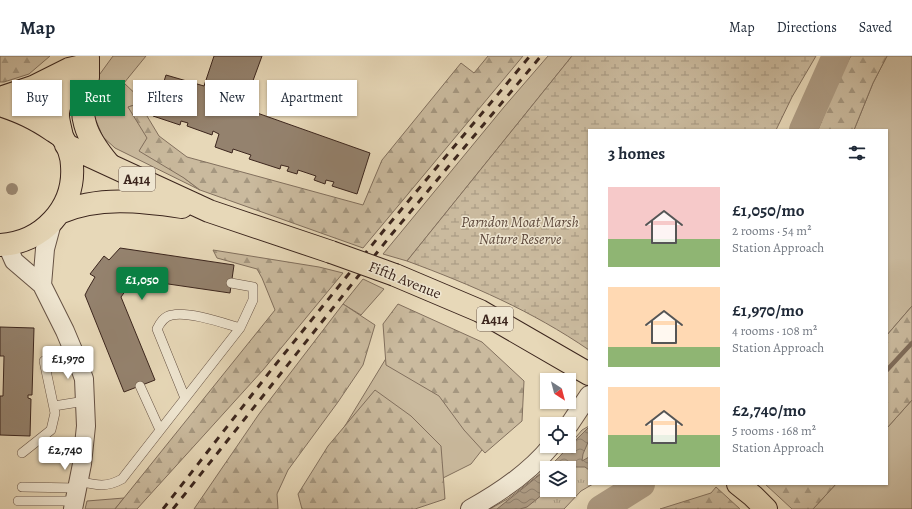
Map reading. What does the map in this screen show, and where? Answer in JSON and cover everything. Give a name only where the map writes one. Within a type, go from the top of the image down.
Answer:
[{"type":"main road","points":[[0,98],[33,87],[86,60]]},
{"type":"main road","points":[[4,245],[24,241],[39,233],[55,218],[69,195],[73,175],[72,159],[64,141],[58,114],[64,96],[86,60]]},
{"type":"main road","points":[[86,60],[88,78],[84,93],[84,123],[90,137],[109,164]]},
{"type":"main road","name":"Fifth Avenue","points":[[0,105],[34,118],[64,141],[209,211],[331,252],[395,276],[480,311],[588,373]]},
{"type":"main road","name":"Fifth Avenue","points":[[55,218],[74,207],[92,203],[150,202],[209,211]]},
{"type":"street","points":[[42,285],[45,249],[55,218]]},
{"type":"street","points":[[4,245],[14,260],[42,285],[78,362],[84,379],[86,426],[76,495]]},
{"type":"street","points":[[574,417],[588,396]]},
{"type":"street","points":[[470,509],[527,470],[545,453]]},
{"type":"lane","points":[[18,501],[76,495],[113,484],[122,479],[240,328],[253,300],[253,287],[231,283]]},
{"type":"lane","points":[[185,398],[157,329],[162,320],[171,314],[189,315],[240,328]]},
{"type":"lane","points":[[22,453],[51,430],[56,413],[44,361]]},
{"type":"lane","points":[[140,386],[160,430]]},
{"type":"lane","points":[[54,406],[85,401]]},
{"type":"lane","points":[[22,487],[76,495]]},
{"type":"green space","points":[[0,56],[50,56],[29,74],[0,82]]},
{"type":"green space","points":[[113,56],[146,56],[125,82],[125,80],[97,80]]},
{"type":"green space","points":[[488,56],[523,56],[363,248],[200,190],[184,178],[139,151],[147,138],[134,116],[147,116],[159,136],[187,157],[363,205],[382,160],[461,63],[474,73]]},
{"type":"green space","points":[[548,56],[572,56],[407,261],[383,254],[504,107]]},
{"type":"green space","name":"Parndon Moat Marsh Nature Reserve","points":[[572,56],[816,56],[792,97],[776,129],[588,129],[588,349],[524,311],[478,289],[407,261]]},
{"type":"green space","points":[[851,56],[887,56],[873,83],[854,129],[818,129],[840,75]]},
{"type":"green space","points":[[887,56],[912,56],[912,306],[888,334],[888,129],[854,129],[873,83]]},
{"type":"green space","points":[[125,84],[133,92],[133,105],[128,107],[133,113],[133,116],[135,116],[184,178],[200,190],[115,148],[103,137],[94,116],[125,116]]},
{"type":"green space","points":[[133,105],[133,115],[128,107]]},
{"type":"green space","points":[[213,250],[319,267],[343,273],[263,370],[137,509],[115,509],[275,310],[257,269],[217,258]]},
{"type":"green space","points":[[363,279],[384,289],[361,315],[343,304]]},
{"type":"green space","points":[[343,304],[375,325],[363,365],[288,470],[277,494],[278,509],[194,509],[259,414]]},
{"type":"green space","points":[[398,304],[482,342],[524,381],[522,421],[485,453],[464,430],[439,396],[386,365],[383,324]]},
{"type":"green space","points":[[912,306],[912,400],[888,427],[888,334]]},
{"type":"green space","points":[[399,337],[518,404],[471,464],[381,509],[309,485]]},
{"type":"green space","points":[[375,390],[411,416],[441,446],[445,499],[415,509],[302,509],[298,494],[328,446]]},
{"type":"green space","points":[[912,400],[912,509],[813,509],[835,485],[888,485],[888,427]]},
{"type":"green space","points":[[588,427],[588,485],[591,485],[581,491],[576,496],[576,461],[556,461],[563,453],[576,453],[576,437],[582,430]]},
{"type":"green space","points":[[540,474],[540,497],[575,497],[564,509],[490,509],[509,498]]},
{"type":"green space","points":[[766,485],[835,485],[813,509],[792,509]]},
{"type":"green space","points":[[716,487],[740,509],[660,509],[711,493]]},
{"type":"green space","points":[[124,498],[115,509],[85,509],[87,501]]},
{"type":"water","points":[[588,428],[588,442],[582,461],[588,458],[588,469],[585,467],[576,467],[576,461],[555,461],[563,453],[576,453],[576,440]]},
{"type":"water","points":[[540,475],[540,496],[527,507],[520,509],[497,509]]},
{"type":"building","points":[[214,56],[262,56],[253,80],[206,80]]},
{"type":"building","points":[[166,75],[183,80],[164,80]]},
{"type":"building","points":[[205,83],[205,116],[259,116],[259,114],[370,153],[357,194],[332,186],[334,182],[326,180],[325,184],[314,180],[316,176],[298,170],[297,174],[287,171],[289,167],[281,165],[280,169],[249,159],[251,155],[233,149],[232,153],[215,147],[219,134],[213,131],[212,135],[187,126],[188,123],[181,121],[180,125],[153,116],[197,116],[197,84],[204,86]]},
{"type":"building","points":[[120,248],[234,265],[230,293],[134,279],[121,297],[155,380],[124,392],[85,295],[95,277],[90,274],[104,256],[109,260]]},
{"type":"building","points":[[0,327],[34,328],[32,395],[28,395],[28,398],[31,399],[30,436],[0,435],[0,396],[3,396],[4,356],[0,356]]},
{"type":"waterway","points":[[803,129],[836,56]]},
{"type":"waterway","points":[[888,369],[912,343]]},
{"type":"waterway","points":[[601,509],[639,485]]},
{"type":"railway","points":[[163,509],[272,369],[385,229],[530,56]]},
{"type":"railway","points":[[173,509],[391,235],[541,56]]}]
